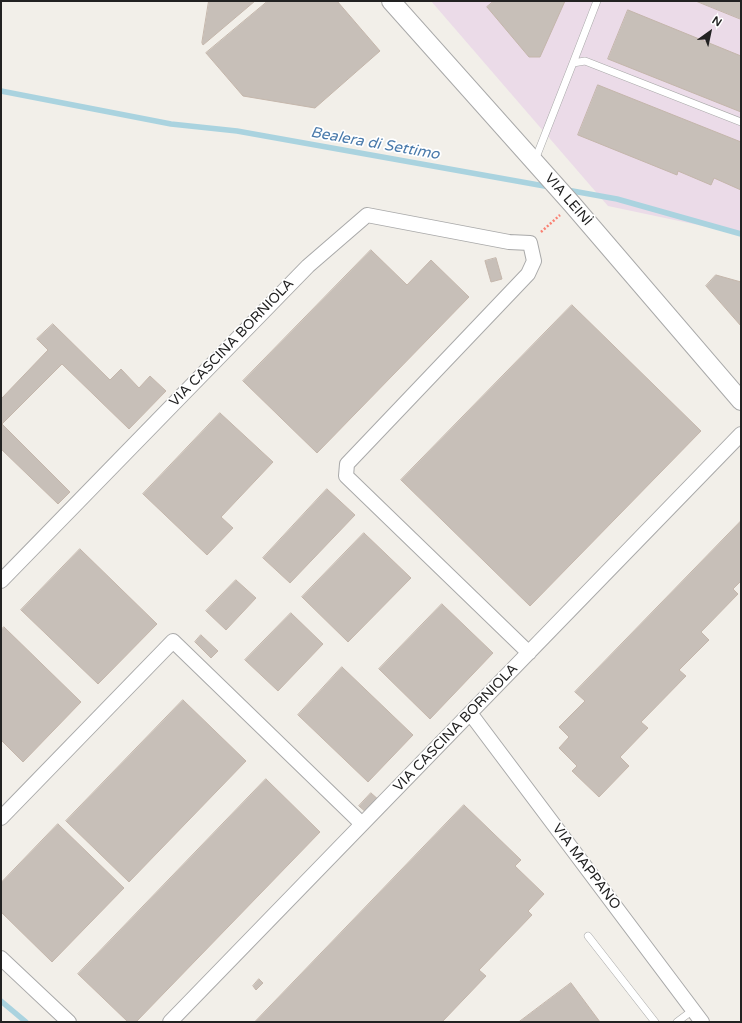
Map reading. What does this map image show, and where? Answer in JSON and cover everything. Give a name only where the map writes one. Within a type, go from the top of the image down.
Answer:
[{"type":"street","name":"VIA LEINÌ","points":[[391,1],[572,204],[741,401]]},
{"type":"street","name":"VIA CASCINA BORNIOLA","points":[[1,581],[308,266],[367,215],[509,242],[530,243]]},
{"type":"street","points":[[528,653],[346,476],[347,464],[528,274],[534,261],[530,243]]},
{"type":"street","name":"VIA CASCINA BORNIOLA","points":[[170,1022],[741,434]]},
{"type":"street","points":[[1,818],[173,642],[362,824]]},
{"type":"street","name":"VIA MAPPANO","points":[[470,713],[702,1022]]},
{"type":"street","points":[[1,958],[69,1022]]},
{"type":"lane","points":[[534,162],[597,1]]},
{"type":"lane","points":[[573,63],[586,61],[741,122]]},
{"type":"lane","points":[[588,936],[655,1022]]},
{"type":"lane","points":[[677,1022],[693,1010]]},
{"type":"path","points":[[530,243],[572,204]]},
{"type":"shaded area","points":[[431,1],[741,1],[741,234],[608,206]]},
{"type":"building","points":[[209,1],[255,1],[203,45],[202,43]]},
{"type":"building","points":[[268,1],[337,1],[380,51],[315,108],[243,96],[206,53]]},
{"type":"building","points":[[494,1],[565,1],[540,57],[529,57],[487,7]]},
{"type":"building","points":[[696,1],[741,1],[741,19]]},
{"type":"building","points":[[628,10],[741,56],[741,112],[608,59]]},
{"type":"building","points":[[598,85],[741,142],[741,190],[714,178],[711,185],[678,171],[677,175],[578,135]]},
{"type":"building","points":[[371,250],[407,285],[431,260],[469,297],[317,453],[243,381]]},
{"type":"building","points":[[496,258],[502,279],[491,282],[485,261]]},
{"type":"building","points":[[716,275],[741,282],[741,326],[706,286]]},
{"type":"building","points":[[572,305],[701,431],[530,606],[401,480]]},
{"type":"building","points":[[53,324],[110,380],[121,369],[139,388],[150,376],[166,391],[129,429],[62,364],[2,424],[70,492],[58,504],[1,449],[1,399],[48,350],[37,339]]},
{"type":"building","points":[[220,413],[273,462],[221,517],[233,528],[207,555],[143,494]]},
{"type":"building","points":[[327,489],[355,515],[290,583],[263,558]]},
{"type":"building","points":[[741,521],[741,581],[733,589],[738,594],[701,632],[709,640],[679,670],[686,676],[641,722],[648,728],[620,757],[629,766],[599,797],[572,771],[577,766],[559,748],[569,737],[559,727],[585,701],[575,692]]},
{"type":"building","points":[[364,533],[411,578],[348,642],[302,597]]},
{"type":"building","points":[[80,549],[157,624],[98,684],[21,610]]},
{"type":"building","points":[[236,580],[256,598],[226,630],[206,611]]},
{"type":"building","points":[[442,604],[493,653],[430,719],[379,669]]},
{"type":"building","points":[[291,613],[323,644],[278,691],[245,660]]},
{"type":"building","points":[[4,627],[81,702],[23,762],[1,740],[1,630]]},
{"type":"building","points":[[201,635],[218,651],[211,658],[195,642]]},
{"type":"building","points":[[342,667],[413,735],[368,782],[298,715]]},
{"type":"building","points":[[183,700],[246,761],[129,882],[66,821]]},
{"type":"building","points":[[266,779],[320,832],[136,1022],[128,1022],[78,974]]},
{"type":"building","points":[[371,793],[380,801],[368,814],[359,806]]},
{"type":"building","points":[[464,805],[521,860],[515,866],[544,894],[528,911],[532,915],[479,970],[486,976],[442,1022],[255,1022]]},
{"type":"building","points":[[58,824],[124,888],[52,962],[1,912],[1,883]]},
{"type":"building","points":[[259,979],[263,983],[256,990],[253,986]]},
{"type":"building","points":[[571,983],[600,1022],[519,1022]]},
{"type":"waterway","name":"Bealera di Settimo","points":[[1,91],[171,124],[237,131],[550,187]]},
{"type":"waterway","name":"Bealera di Settimo","points":[[567,190],[617,199],[741,234]]},
{"type":"waterway","points":[[1,1001],[26,1022]]}]
